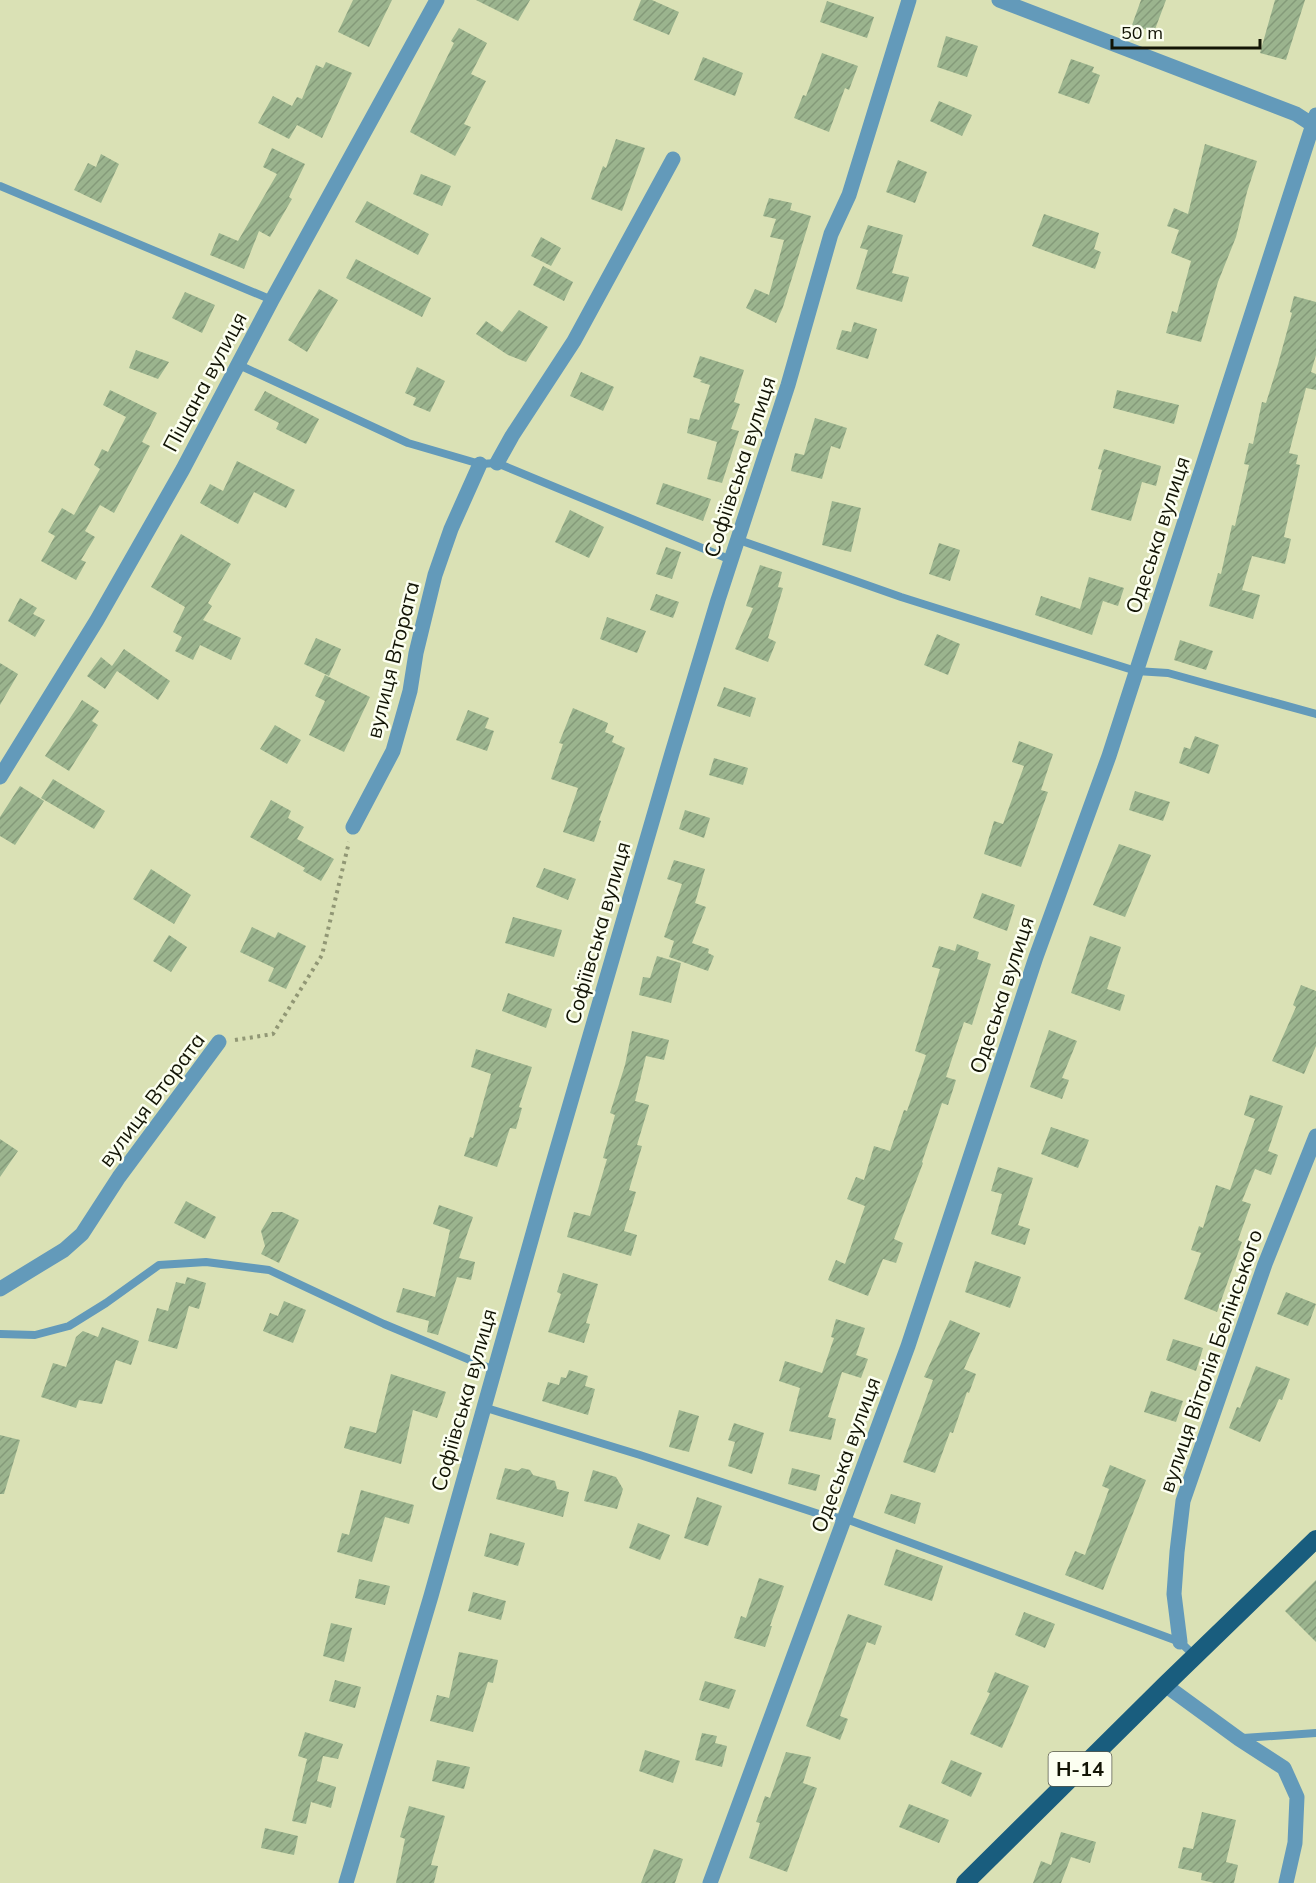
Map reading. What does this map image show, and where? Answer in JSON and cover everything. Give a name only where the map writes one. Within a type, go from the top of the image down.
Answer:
[{"type":"main road","name":"Н-14","points":[[965,1883],[1316,1539]]},
{"type":"street","name":"Піщана вулиця","points":[[0,777],[97,620],[183,469],[272,300],[437,0]]},
{"type":"street","name":"Софіївська вулиця","points":[[346,1883],[431,1596],[483,1407],[672,753],[791,375],[831,234],[849,195],[909,0]]},
{"type":"street","points":[[999,0],[1315,123]]},
{"type":"street","name":"Одеська вулиця","points":[[710,1883],[908,1346],[1036,957],[1109,756],[1315,123]]},
{"type":"street","points":[[497,463],[574,341],[673,159]]},
{"type":"street","name":"вулиця Втората","points":[[353,827],[393,751],[410,691],[416,653],[435,574],[451,529],[480,464]]},
{"type":"street","name":"вулиця Втората","points":[[0,1289],[64,1250],[82,1234],[119,1177],[219,1042]]},
{"type":"street","name":"вулиця Віталія Белінського","points":[[1180,1642],[1174,1594],[1183,1501],[1265,1264],[1316,1136]]},
{"type":"street","points":[[1165,1685],[1284,1768],[1297,1797],[1295,1843],[1286,1883]]},
{"type":"lane","points":[[0,186],[272,300]]},
{"type":"lane","points":[[239,365],[408,443],[480,464],[497,463],[732,561]]},
{"type":"lane","points":[[739,540],[902,597],[1136,671],[1168,673],[1316,714]]},
{"type":"lane","points":[[0,1334],[35,1335],[69,1326],[106,1303],[159,1264],[206,1262],[269,1270],[384,1324],[494,1370]]},
{"type":"lane","points":[[483,1407],[640,1455],[822,1515],[846,1519],[1180,1642],[1195,1656]]},
{"type":"lane","points":[[1239,1738],[1316,1733]]},
{"type":"path","name":"вулиця Втората","points":[[219,1042],[273,1034],[322,955],[353,827]]},
{"type":"building","points":[[353,0],[392,0],[369,47],[338,32]]},
{"type":"building","points":[[476,0],[530,0],[518,21]]},
{"type":"building","points":[[641,0],[652,0],[679,12],[669,35],[633,20]]},
{"type":"building","points":[[1141,0],[1166,0],[1154,32],[1132,25]]},
{"type":"building","points":[[1275,0],[1305,0],[1286,60],[1260,53]]},
{"type":"building","points":[[827,1],[874,17],[867,38],[820,22]]},
{"type":"building","points":[[459,28],[487,43],[471,74],[486,81],[464,124],[471,127],[455,156],[410,132],[454,43],[451,41]]},
{"type":"building","points":[[946,36],[978,46],[967,77],[937,67]]},
{"type":"building","points":[[822,53],[858,66],[849,90],[845,88],[829,132],[794,118],[803,95],[806,96]]},
{"type":"building","points":[[703,57],[743,73],[735,96],[694,80]]},
{"type":"building","points":[[1071,59],[1094,67],[1092,72],[1100,75],[1089,104],[1058,93]]},
{"type":"building","points":[[326,62],[352,73],[322,138],[297,125],[289,139],[258,123],[273,96],[292,106],[297,97],[302,99],[316,65],[323,68]]},
{"type":"building","points":[[939,101],[972,115],[962,136],[930,121]]},
{"type":"building","points":[[616,139],[645,148],[622,211],[591,199],[603,166],[606,168]]},
{"type":"building","points":[[1205,144],[1257,161],[1236,237],[1218,282],[1201,342],[1166,333],[1172,311],[1177,313],[1191,261],[1171,253],[1179,230],[1167,226],[1174,208],[1188,214]]},
{"type":"building","points":[[272,148],[305,164],[289,197],[292,199],[270,237],[259,231],[244,269],[210,255],[219,233],[238,241],[277,174],[263,167]]},
{"type":"building","points":[[101,154],[119,164],[101,203],[74,190],[88,163],[96,167]]},
{"type":"building","points":[[898,160],[927,172],[915,203],[886,192]]},
{"type":"building","points":[[421,174],[451,186],[442,206],[413,194]]},
{"type":"building","points":[[769,198],[792,203],[790,210],[811,216],[776,323],[746,308],[755,289],[769,295],[784,240],[770,237],[776,219],[763,216]]},
{"type":"building","points":[[367,201],[429,234],[418,255],[355,222]]},
{"type":"building","points":[[1044,214],[1099,233],[1094,249],[1101,252],[1095,269],[1032,246]]},
{"type":"building","points":[[868,225],[903,235],[892,273],[909,277],[902,302],[856,289],[868,250],[860,248]]},
{"type":"building","points":[[541,237],[561,248],[551,266],[531,256]]},
{"type":"building","points":[[356,259],[431,298],[422,317],[346,278]]},
{"type":"building","points":[[543,266],[573,282],[564,301],[533,285]]},
{"type":"building","points":[[319,289],[338,300],[307,352],[288,340]]},
{"type":"building","points":[[185,292],[215,305],[202,333],[172,318]]},
{"type":"building","points":[[1294,296],[1316,302],[1316,355],[1311,372],[1316,374],[1316,390],[1306,388],[1289,453],[1298,455],[1296,464],[1300,465],[1284,537],[1291,539],[1285,564],[1252,556],[1242,590],[1260,595],[1253,619],[1209,606],[1218,573],[1221,574],[1232,525],[1235,526],[1249,465],[1244,464],[1249,443],[1253,444],[1262,402],[1266,403],[1278,364],[1292,313],[1290,312]]},
{"type":"building","points":[[519,310],[548,327],[526,362],[508,355],[476,334],[486,321],[502,332]]},
{"type":"building","points":[[854,322],[877,329],[868,359],[836,349],[842,330],[851,332]]},
{"type":"building","points":[[136,350],[169,362],[158,379],[129,368]]},
{"type":"building","points":[[700,356],[744,370],[734,402],[740,404],[731,429],[739,431],[722,483],[707,479],[717,442],[687,433],[690,418],[699,420],[710,385],[693,377]]},
{"type":"building","points":[[417,367],[445,381],[430,412],[413,405],[416,398],[405,393]]},
{"type":"building","points":[[581,372],[614,387],[603,411],[570,396]]},
{"type":"building","points":[[110,390],[157,413],[142,442],[150,446],[114,513],[100,505],[85,531],[95,537],[81,560],[86,562],[76,580],[41,561],[55,536],[48,532],[62,508],[74,515],[100,469],[94,465],[102,449],[108,452],[126,417],[103,405]]},
{"type":"building","points":[[1117,390],[1179,405],[1174,424],[1113,408]]},
{"type":"building","points":[[265,391],[319,419],[306,444],[276,429],[279,423],[254,410]]},
{"type":"building","points":[[815,418],[847,428],[840,449],[831,446],[822,479],[791,471],[795,453],[804,455]]},
{"type":"building","points":[[1104,449],[1161,466],[1156,486],[1142,482],[1131,521],[1091,510],[1102,470],[1098,469]]},
{"type":"building","points":[[237,461],[295,490],[286,508],[254,492],[238,524],[200,503],[210,484],[223,491]]},
{"type":"building","points":[[663,483],[711,499],[703,521],[656,504]]},
{"type":"building","points":[[832,501],[861,508],[851,552],[822,545]]},
{"type":"building","points":[[570,510],[604,527],[589,558],[555,542]]},
{"type":"building","points":[[181,534],[231,564],[208,603],[212,606],[203,620],[241,638],[231,660],[200,645],[193,660],[175,651],[182,637],[173,632],[185,607],[151,587]]},
{"type":"building","points":[[939,543],[960,550],[950,581],[929,574]]},
{"type":"building","points":[[666,547],[681,552],[672,579],[656,574]]},
{"type":"building","points":[[760,565],[782,572],[778,587],[783,588],[768,638],[776,642],[768,662],[735,649],[753,608],[746,606]]},
{"type":"building","points":[[1089,577],[1124,588],[1118,606],[1103,601],[1092,635],[1035,615],[1041,596],[1080,609]]},
{"type":"building","points":[[656,594],[679,602],[673,618],[650,610]]},
{"type":"building","points":[[20,598],[37,608],[33,614],[45,620],[35,637],[8,621]]},
{"type":"building","points":[[607,617],[646,631],[637,653],[600,639]]},
{"type":"building","points":[[937,634],[960,644],[948,675],[924,665]]},
{"type":"building","points":[[316,638],[341,649],[329,676],[304,664]]},
{"type":"building","points":[[1180,640],[1213,651],[1206,670],[1174,660]]},
{"type":"building","points":[[124,649],[170,681],[158,700],[117,671],[105,689],[87,676],[101,657],[112,666]]},
{"type":"building","points":[[0,663],[18,674],[0,705]]},
{"type":"building","points":[[325,675],[370,697],[344,752],[309,735],[325,701],[315,696]]},
{"type":"building","points":[[724,687],[756,698],[750,717],[717,706]]},
{"type":"building","points":[[82,700],[99,711],[92,721],[98,725],[69,771],[45,756]]},
{"type":"building","points":[[573,708],[608,723],[605,732],[614,736],[612,742],[625,748],[599,820],[601,821],[594,842],[563,832],[578,788],[551,779],[563,744],[559,743]]},
{"type":"building","points":[[468,710],[489,718],[485,728],[494,731],[487,751],[456,740]]},
{"type":"building","points":[[275,725],[301,740],[287,764],[260,749]]},
{"type":"building","points":[[1195,736],[1219,745],[1209,774],[1179,763],[1184,747],[1190,749]]},
{"type":"building","points":[[1019,741],[1053,754],[1041,790],[1048,792],[1021,867],[984,854],[994,821],[1003,824],[1024,766],[1012,762]]},
{"type":"building","points":[[714,758],[748,768],[743,785],[709,775]]},
{"type":"building","points":[[53,779],[105,811],[94,829],[41,798]]},
{"type":"building","points":[[20,786],[44,801],[15,845],[0,836],[0,817]]},
{"type":"building","points":[[1135,791],[1170,802],[1163,821],[1129,810]]},
{"type":"building","points":[[271,800],[291,811],[288,818],[304,827],[297,839],[334,859],[321,881],[303,871],[305,868],[250,837]]},
{"type":"building","points":[[685,810],[710,818],[704,838],[679,829]]},
{"type":"building","points":[[1119,844],[1151,855],[1125,917],[1093,905]]},
{"type":"building","points":[[674,860],[705,869],[695,903],[706,907],[692,943],[709,949],[708,953],[714,956],[708,971],[669,957],[674,941],[664,937],[682,884],[667,879]]},
{"type":"building","points":[[544,868],[576,879],[568,900],[536,887]]},
{"type":"building","points":[[151,869],[191,895],[174,924],[133,899]]},
{"type":"building","points":[[982,893],[1015,905],[1007,931],[973,918]]},
{"type":"building","points":[[513,917],[562,930],[554,957],[505,943]]},
{"type":"building","points":[[252,927],[275,938],[278,932],[306,946],[286,989],[268,981],[274,968],[240,952]]},
{"type":"building","points":[[169,935],[187,947],[171,972],[153,961]]},
{"type":"building","points":[[1090,936],[1121,947],[1107,989],[1125,995],[1120,1011],[1071,993]]},
{"type":"building","points":[[957,944],[979,952],[977,959],[991,964],[972,1025],[964,1022],[946,1077],[956,1080],[948,1105],[942,1103],[923,1163],[894,1239],[903,1243],[896,1263],[883,1259],[868,1296],[828,1280],[836,1260],[845,1264],[865,1206],[847,1199],[856,1177],[864,1180],[874,1146],[890,1151],[904,1110],[907,1111],[926,1055],[915,1051],[940,969],[932,967],[939,946],[955,951]]},
{"type":"building","points":[[657,956],[681,963],[671,1003],[639,995],[643,977],[650,978]]},
{"type":"building","points":[[1301,985],[1316,991],[1316,1046],[1304,1074],[1272,1061],[1296,1007],[1293,1005]]},
{"type":"building","points":[[508,993],[552,1009],[546,1028],[502,1011]]},
{"type":"building","points":[[1049,1030],[1077,1041],[1062,1078],[1069,1080],[1062,1099],[1030,1087]]},
{"type":"building","points":[[632,1031],[669,1040],[664,1060],[646,1056],[635,1101],[649,1105],[637,1145],[642,1146],[629,1190],[636,1192],[624,1231],[637,1235],[631,1256],[567,1237],[574,1212],[590,1216],[607,1159],[603,1158],[615,1115],[610,1113],[625,1065]]},
{"type":"building","points":[[476,1049],[532,1067],[519,1107],[522,1108],[516,1129],[510,1128],[497,1167],[464,1156],[470,1137],[473,1138],[491,1074],[471,1067]]},
{"type":"building","points":[[1250,1095],[1283,1106],[1268,1151],[1278,1155],[1271,1175],[1255,1169],[1242,1201],[1251,1204],[1238,1240],[1242,1242],[1217,1312],[1184,1299],[1201,1253],[1191,1250],[1199,1226],[1203,1228],[1216,1185],[1230,1190],[1255,1119],[1244,1115]]},
{"type":"building","points":[[1051,1127],[1089,1140],[1078,1168],[1041,1154]]},
{"type":"building","points":[[0,1139],[18,1151],[0,1177]]},
{"type":"building","points":[[998,1167],[1033,1178],[1018,1225],[1030,1229],[1025,1245],[991,1234],[1002,1194],[991,1191]]},
{"type":"building","points":[[186,1201],[216,1217],[205,1239],[174,1223]]},
{"type":"building","points":[[439,1205],[473,1217],[459,1258],[475,1262],[471,1280],[457,1277],[438,1335],[427,1332],[429,1321],[396,1312],[403,1288],[435,1297],[450,1230],[433,1224]]},
{"type":"building","points":[[272,1212],[282,1212],[299,1220],[279,1263],[261,1254],[265,1246],[261,1231]]},
{"type":"building","points":[[975,1261],[1021,1277],[1010,1308],[965,1292]]},
{"type":"building","points":[[563,1273],[598,1284],[586,1323],[590,1324],[584,1343],[548,1332],[561,1294],[557,1292]]},
{"type":"building","points":[[187,1277],[206,1283],[199,1309],[189,1306],[177,1349],[148,1341],[157,1308],[168,1311],[176,1282],[185,1284]]},
{"type":"building","points":[[1286,1292],[1316,1304],[1308,1326],[1277,1314]]},
{"type":"building","points":[[284,1301],[306,1310],[293,1343],[263,1331],[270,1313],[278,1316]]},
{"type":"building","points":[[836,1319],[865,1328],[856,1355],[868,1359],[861,1378],[842,1372],[828,1417],[836,1419],[831,1440],[789,1431],[800,1388],[779,1381],[785,1361],[822,1373],[834,1338],[831,1337]]},
{"type":"building","points":[[950,1320],[980,1333],[964,1369],[976,1374],[969,1393],[967,1392],[953,1433],[950,1432],[935,1473],[903,1462],[933,1380],[924,1377]]},
{"type":"building","points":[[102,1327],[139,1341],[131,1365],[116,1360],[102,1404],[79,1400],[76,1408],[41,1397],[53,1363],[66,1367],[76,1337],[83,1331],[98,1337]]},
{"type":"building","points":[[1173,1339],[1203,1348],[1196,1371],[1166,1360]]},
{"type":"building","points":[[1256,1366],[1290,1379],[1282,1400],[1279,1399],[1260,1442],[1229,1428],[1237,1407],[1240,1408]]},
{"type":"building","points":[[569,1370],[588,1376],[585,1386],[595,1389],[588,1415],[542,1401],[548,1382],[559,1385],[561,1377],[566,1378]]},
{"type":"building","points":[[391,1374],[446,1392],[437,1418],[413,1410],[401,1464],[344,1448],[350,1426],[376,1433]]},
{"type":"building","points":[[1151,1391],[1183,1401],[1176,1422],[1144,1412]]},
{"type":"building","points":[[679,1410],[699,1416],[689,1452],[669,1447]]},
{"type":"building","points":[[734,1423],[764,1433],[752,1474],[728,1466],[735,1442],[728,1440]]},
{"type":"building","points":[[0,1435],[20,1440],[4,1494],[0,1494]]},
{"type":"building","points":[[1110,1465],[1146,1480],[1103,1590],[1065,1575],[1075,1551],[1085,1555],[1109,1489],[1102,1486]]},
{"type":"building","points":[[505,1468],[518,1471],[522,1468],[530,1470],[533,1475],[555,1481],[557,1489],[569,1492],[563,1517],[496,1499]]},
{"type":"building","points":[[792,1468],[820,1475],[816,1491],[788,1484]]},
{"type":"building","points":[[593,1470],[616,1477],[623,1489],[617,1509],[584,1501]]},
{"type":"building","points":[[361,1490],[414,1505],[409,1524],[385,1517],[372,1562],[337,1552],[342,1533],[349,1535]]},
{"type":"building","points":[[891,1494],[921,1503],[915,1524],[884,1513]]},
{"type":"building","points":[[697,1497],[722,1506],[708,1546],[684,1538]]},
{"type":"building","points":[[638,1523],[670,1535],[660,1560],[629,1548]]},
{"type":"building","points":[[490,1533],[525,1543],[518,1566],[484,1556]]},
{"type":"building","points":[[896,1549],[943,1566],[932,1601],[884,1585]]},
{"type":"building","points":[[759,1578],[784,1586],[765,1647],[734,1638],[741,1616],[746,1618]]},
{"type":"building","points":[[359,1579],[390,1586],[385,1605],[355,1598]]},
{"type":"building","points":[[1316,1580],[1316,1642],[1285,1611]]},
{"type":"building","points":[[473,1592],[506,1601],[501,1620],[468,1611]]},
{"type":"building","points":[[1024,1612],[1055,1624],[1045,1648],[1015,1635]]},
{"type":"building","points":[[848,1614],[882,1626],[875,1645],[867,1642],[840,1716],[848,1719],[840,1740],[806,1726]]},
{"type":"building","points":[[331,1623],[352,1628],[344,1662],[323,1656]]},
{"type":"building","points":[[459,1652],[498,1660],[493,1683],[488,1682],[473,1732],[430,1721],[437,1695],[449,1698]]},
{"type":"building","points":[[995,1672],[1029,1686],[1002,1748],[970,1734],[990,1693],[987,1692]]},
{"type":"building","points":[[335,1680],[361,1687],[355,1708],[329,1701]]},
{"type":"building","points":[[705,1681],[736,1690],[729,1709],[699,1700]]},
{"type":"building","points":[[305,1732],[343,1744],[338,1759],[323,1756],[317,1781],[336,1787],[331,1808],[311,1802],[306,1824],[292,1821],[307,1759],[298,1756]]},
{"type":"building","points":[[702,1733],[717,1736],[715,1743],[727,1746],[722,1767],[695,1760]]},
{"type":"building","points":[[645,1750],[680,1761],[673,1783],[639,1771]]},
{"type":"building","points":[[786,1752],[811,1757],[803,1783],[817,1788],[787,1872],[749,1858],[760,1823],[756,1822],[765,1796],[770,1798]]},
{"type":"building","points":[[437,1760],[470,1767],[464,1789],[432,1781]]},
{"type":"building","points":[[951,1760],[982,1773],[971,1797],[941,1783]]},
{"type":"building","points":[[909,1804],[949,1820],[939,1843],[899,1827]]},
{"type":"building","points":[[409,1806],[445,1816],[431,1865],[438,1866],[434,1883],[396,1883],[405,1839],[400,1837]]},
{"type":"building","points":[[1202,1812],[1236,1820],[1226,1862],[1238,1865],[1234,1883],[1214,1883],[1201,1880],[1202,1873],[1178,1868],[1183,1847],[1193,1849]]},
{"type":"building","points":[[265,1828],[298,1836],[294,1855],[261,1848]]},
{"type":"building","points":[[1061,1832],[1096,1842],[1090,1863],[1071,1857],[1061,1883],[1033,1883],[1041,1861],[1051,1865]]},
{"type":"building","points":[[654,1849],[683,1859],[675,1883],[641,1883]]}]
